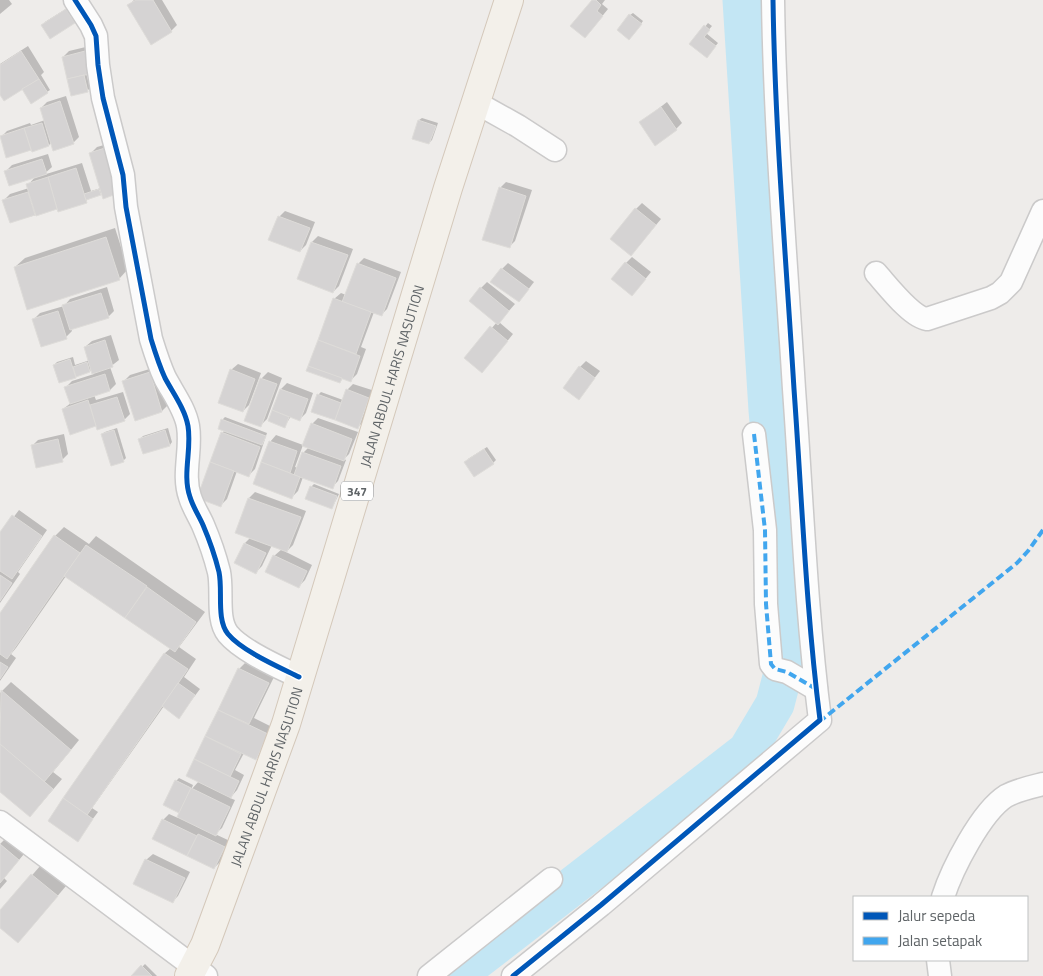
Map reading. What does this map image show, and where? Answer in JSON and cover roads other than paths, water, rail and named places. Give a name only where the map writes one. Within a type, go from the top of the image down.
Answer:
[{"type":"main road","name":"JALAN ABDUL HARIS NASUTION","points":[[196,973],[286,724],[475,102],[509,0]]},
{"type":"street","points":[[75,0],[96,36],[103,98],[119,156],[126,207],[151,339],[159,364],[188,425],[186,479],[190,498],[204,526],[218,570],[221,587],[221,623],[228,634],[240,645],[299,677]]},
{"type":"street","points":[[513,976],[601,905],[820,720],[804,553],[779,147],[774,0]]},
{"type":"street","points":[[475,102],[518,126],[555,150]]},
{"type":"street","points":[[876,273],[912,311],[927,319],[991,298],[1000,293],[1011,282],[1043,211]]},
{"type":"street","points":[[754,434],[765,530],[766,613],[771,664],[816,689]]},
{"type":"street","points":[[943,896],[964,850],[989,812],[1007,796],[1043,784]]},
{"type":"street","points":[[0,822],[196,973]]},
{"type":"street","points":[[429,976],[551,879]]},
{"type":"street","points":[[938,961],[940,976]]},
{"type":"waterway","points":[[456,976],[747,751],[775,704],[789,650],[768,410],[742,0]]}]
